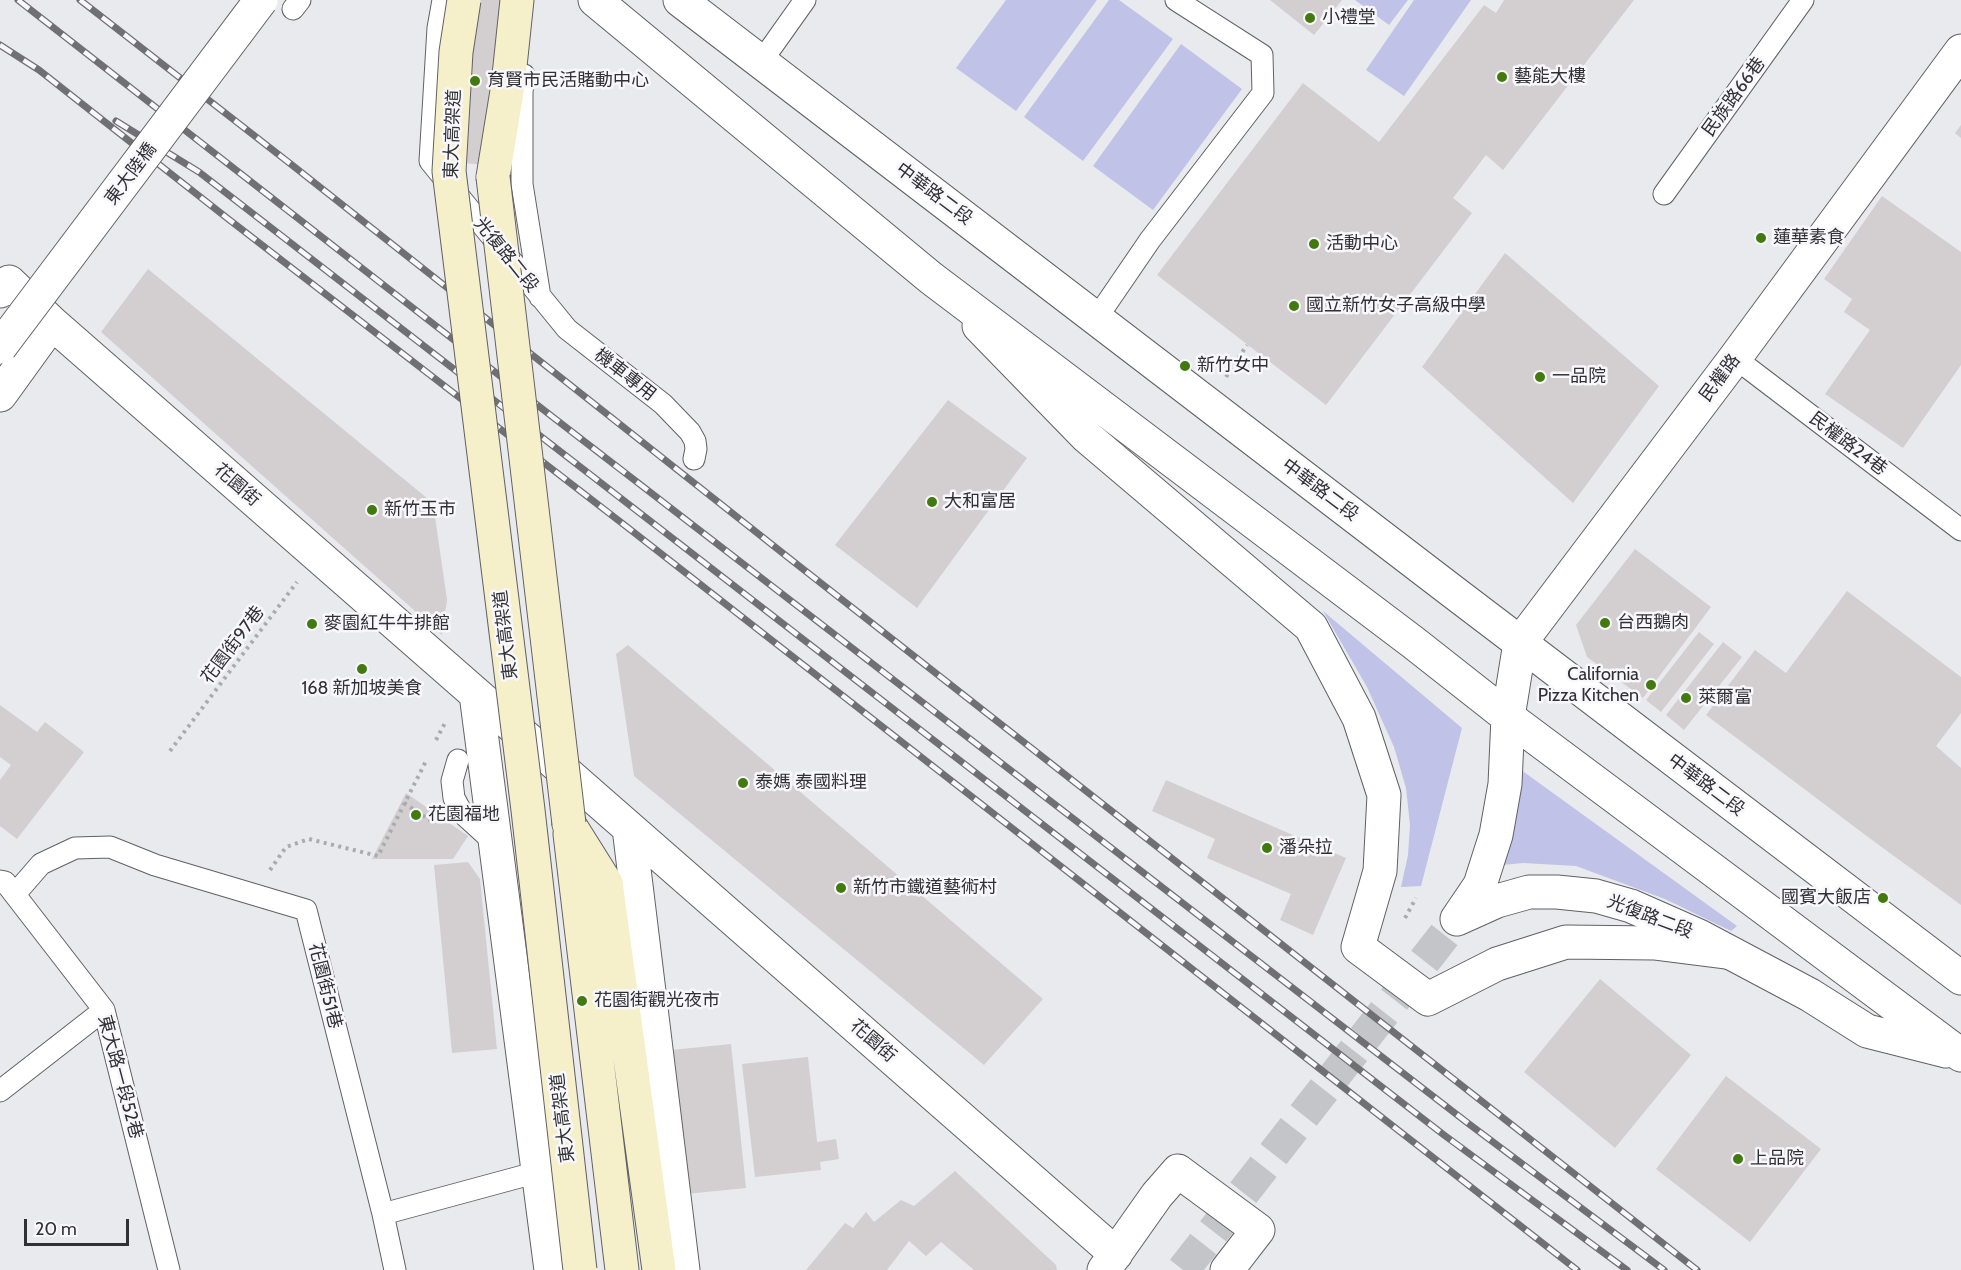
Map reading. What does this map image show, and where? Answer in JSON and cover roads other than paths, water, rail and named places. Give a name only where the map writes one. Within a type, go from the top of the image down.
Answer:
[{"type":"main road","name":"東大高架道","points":[[464,0],[456,52],[449,171],[528,810],[580,1270]]},
{"type":"main road","name":"東大高架道","points":[[495,0],[490,56],[493,177],[622,1270]]},
{"type":"main road","points":[[493,177],[508,85],[517,0]]},
{"type":"main road","points":[[569,824],[606,884],[659,1270]]},
{"type":"street","name":"東大陸橋","points":[[0,347],[261,0]]},
{"type":"street","points":[[595,0],[931,278],[1396,628],[1509,717],[1961,1055]]},
{"type":"street","name":"中華路二段","points":[[680,0],[1520,644],[1961,978]]},
{"type":"street","name":"民權路","points":[[1509,717],[1520,644],[1735,358],[1961,51]]},
{"type":"street","points":[[931,278],[1087,437],[1311,627],[1359,718],[1384,795],[1380,871],[1358,947],[1428,999],[1497,964],[1566,942],[1654,943],[1730,953]]},
{"type":"street","name":"花園街","points":[[0,291],[9,282],[52,323],[629,828],[1110,1262]]},
{"type":"street","points":[[0,395],[52,323]]},
{"type":"street","points":[[470,689],[496,844],[551,1270]]},
{"type":"street","name":"光復路二段","points":[[1509,717],[1505,784],[1496,836],[1480,885],[1457,919],[1497,901],[1529,892],[1586,895],[1631,906],[1699,936],[1810,995],[1867,1030],[1961,1055]]},
{"type":"street","points":[[629,828],[683,1270]]},
{"type":"street","points":[[1110,1262],[1157,1195],[1178,1171],[1258,1230],[1227,1270]]},
{"type":"lane","name":"光復路二段","points":[[443,0],[438,28],[430,161],[540,297]]},
{"type":"lane","name":"光復路二段","points":[[531,0],[522,92],[522,184],[540,297]]},
{"type":"lane","points":[[761,62],[806,0]]},
{"type":"lane","points":[[1096,319],[1150,240],[1263,93],[1262,55],[1176,0]]},
{"type":"lane","name":"民族路66巷","points":[[1664,194],[1803,0]]},
{"type":"lane","name":"機車專用","points":[[540,297],[567,329],[663,404],[690,432],[695,441],[694,459]]},
{"type":"lane","name":"民權路24巷","points":[[1735,358],[1961,530]]},
{"type":"lane","points":[[458,760],[452,781],[454,798],[462,813],[496,844]]},
{"type":"lane","name":"花園街51巷","points":[[7,888],[41,864],[75,848],[110,847],[156,865],[306,910],[395,1270]]},
{"type":"lane","name":"東大路一段52巷","points":[[7,888],[104,1010],[169,1270]]},
{"type":"lane","points":[[0,1091],[104,1010]]},
{"type":"lane","points":[[383,1214],[538,1172]]},
{"type":"tunnel","points":[[1183,1270],[1457,919]]},
{"type":"railway","points":[[18,0],[554,418],[1469,1124],[1664,1270]]},
{"type":"railway","points":[[80,0],[1697,1270]]},
{"type":"railway","points":[[0,45],[39,70],[1577,1270]]},
{"type":"railway","points":[[116,121],[199,172],[1444,1135],[1627,1270]]},
{"type":"place","name":"小禮堂","points":[[1310,18]]},
{"type":"place","name":"藝能大樓","points":[[1502,77]]},
{"type":"place","name":"育賢市民活賭動中心","points":[[475,81]]},
{"type":"place","name":"蓮華素食","points":[[1761,238]]},
{"type":"place","name":"活動中心","points":[[1314,244]]},
{"type":"place","name":"國立新竹女子高級中學","points":[[1294,306]]},
{"type":"place","name":"新竹女中","points":[[1185,366]]},
{"type":"place","name":"一品院","points":[[1540,377]]},
{"type":"place","name":"大和富居","points":[[932,502]]},
{"type":"place","name":"新竹玉市","points":[[372,510]]},
{"type":"place","name":"台西鵝肉","points":[[1605,623]]},
{"type":"place","name":"麥園紅牛牛排館","points":[[312,624]]},
{"type":"place","name":"168 新加坡美食","points":[[362,669]]},
{"type":"place","name":"California Pizza Kitchen","points":[[1651,685]]},
{"type":"place","name":"萊爾富","points":[[1686,698]]},
{"type":"place","name":"泰媽 泰國料理","points":[[743,783]]},
{"type":"place","name":"花園福地","points":[[416,815]]},
{"type":"place","name":"潘朵拉","points":[[1267,848]]},
{"type":"place","name":"新竹市鐵道藝術村","points":[[841,888]]},
{"type":"place","name":"國賓大飯店","points":[[1883,898]]},
{"type":"place","name":"花園街觀光夜市","points":[[582,1001]]},
{"type":"place","name":"上品院","points":[[1738,1159]]}]
